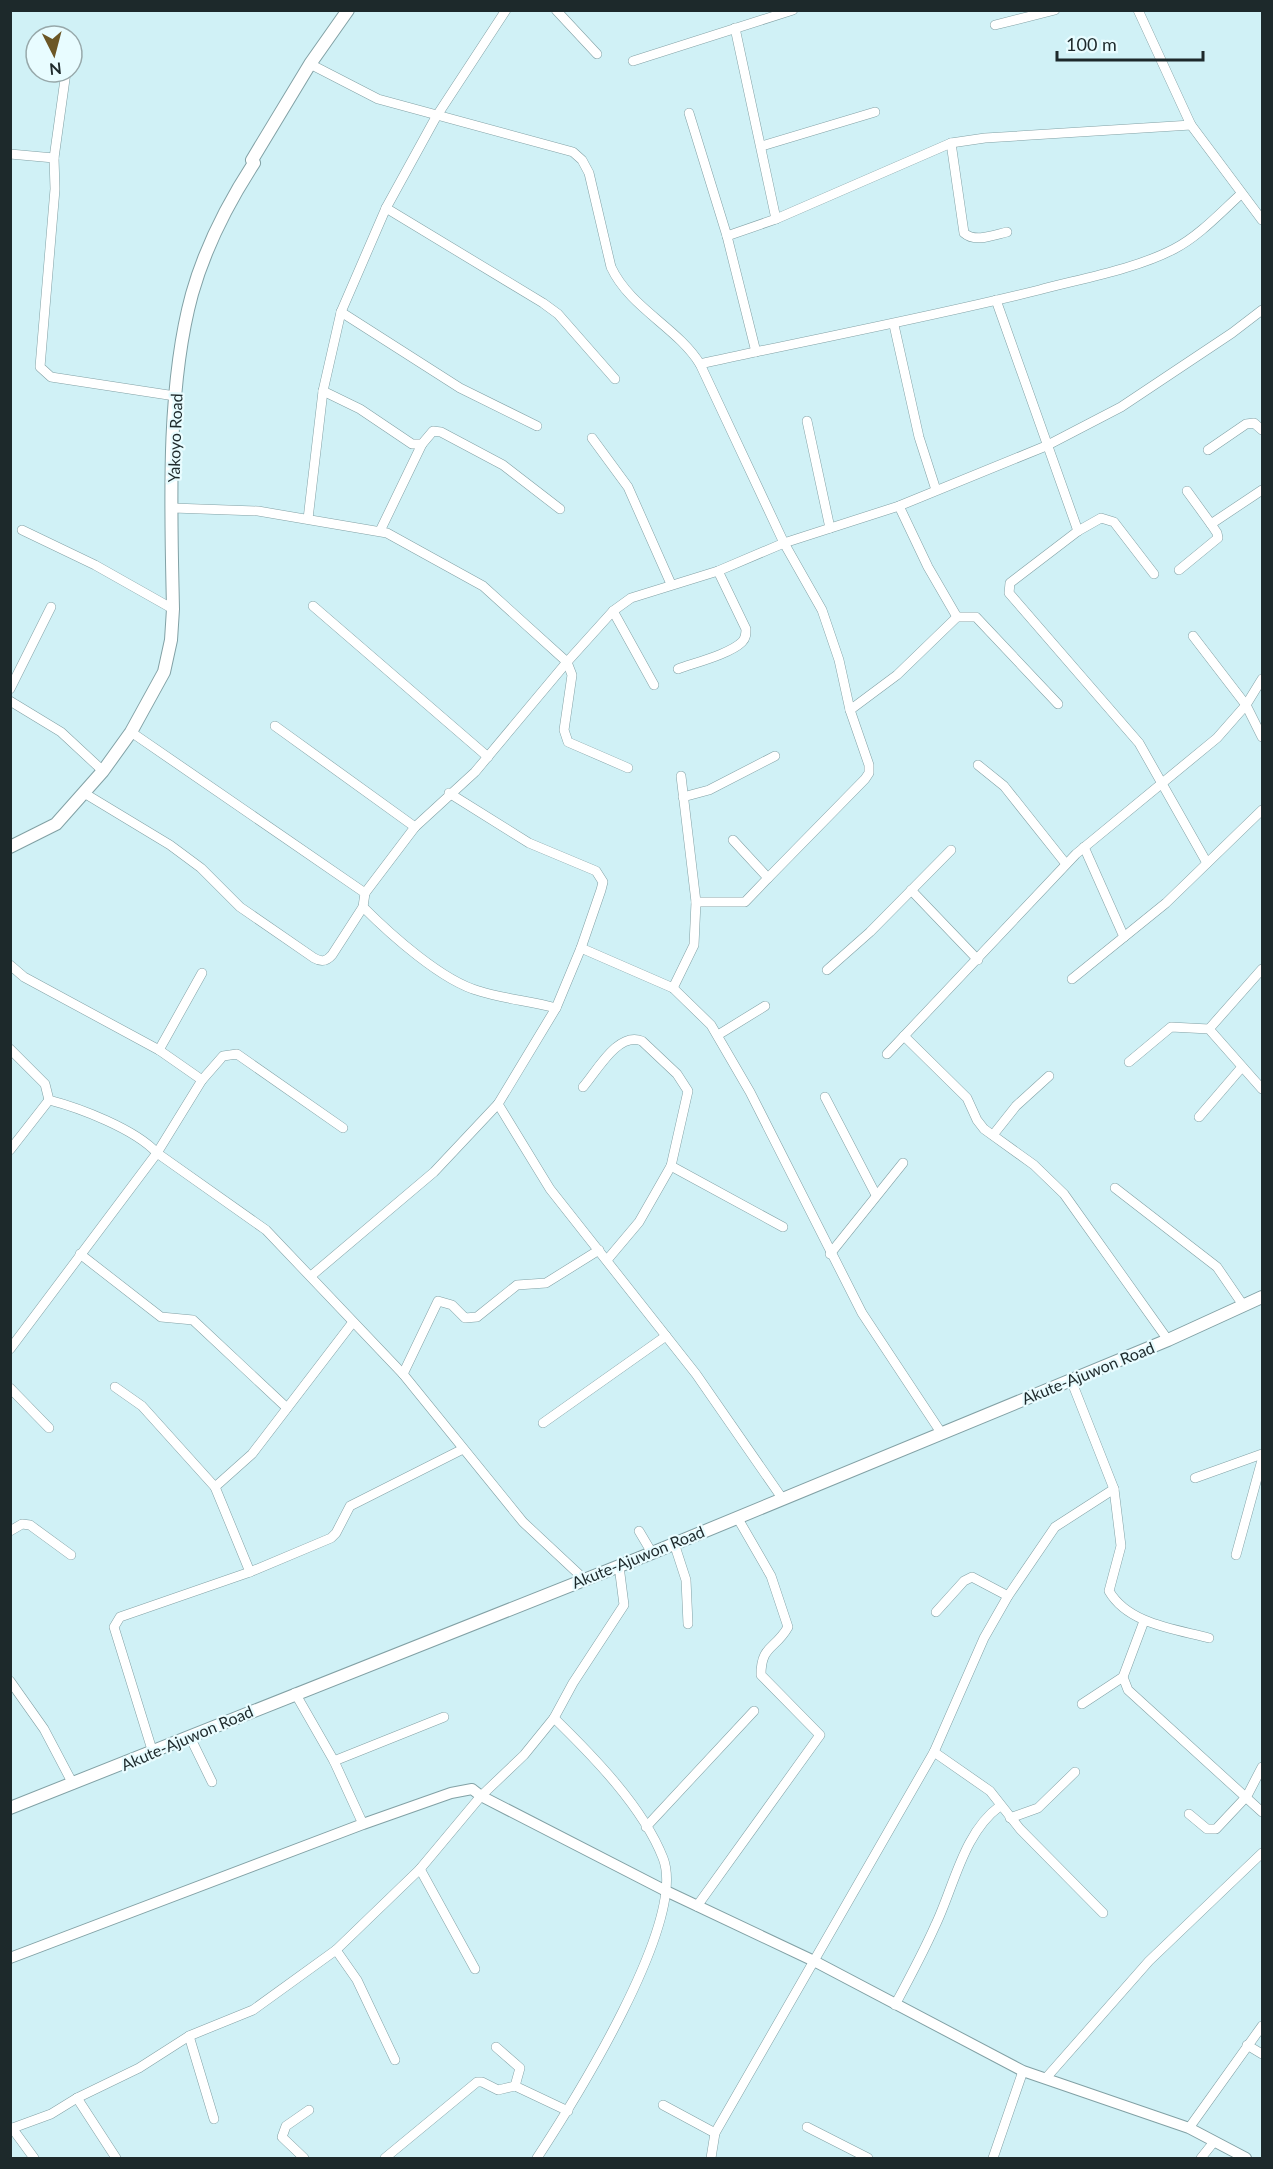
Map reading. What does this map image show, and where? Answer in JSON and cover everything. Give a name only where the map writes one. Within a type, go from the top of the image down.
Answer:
[{"type":"main road","name":"Yakoyo Road","points":[[10,847],[56,824],[84,793],[131,732],[164,672],[171,640],[173,609],[175,396],[183,336],[192,294],[210,244],[233,195],[254,163],[252,160],[310,64],[348,10]]},
{"type":"main road","name":"Akute-Ajuwon Road","points":[[10,1808],[153,1753],[295,1693],[431,1643],[1168,1341],[1263,1298]]},
{"type":"street","points":[[308,519],[323,391],[341,312],[386,207],[436,117],[506,10]]},
{"type":"street","points":[[556,10],[597,54]]},
{"type":"street","points":[[633,61],[793,10]]},
{"type":"street","points":[[995,25],[1055,10]]},
{"type":"street","points":[[1138,10],[1191,125],[1241,194],[1263,220]]},
{"type":"street","points":[[735,28],[776,219]]},
{"type":"street","points":[[310,64],[378,99],[436,117],[573,152],[582,160],[588,173],[616,279],[691,349],[784,543],[822,610],[840,660],[850,710],[869,773],[745,902],[696,902]]},
{"type":"street","points":[[64,84],[54,158],[54,204],[40,367],[51,376],[175,396]]},
{"type":"street","points":[[762,146],[874,112]]},
{"type":"street","points":[[689,113],[727,236],[756,352]]},
{"type":"street","points":[[727,236],[776,219],[951,143],[985,138],[1191,125]]},
{"type":"street","points":[[951,143],[963,233],[968,237],[978,238],[1007,232]]},
{"type":"street","points":[[10,154],[54,158]]},
{"type":"street","points":[[700,364],[894,325],[1110,272],[1173,250],[1190,239],[1241,194]]},
{"type":"street","points":[[386,207],[558,314],[615,379]]},
{"type":"street","points":[[996,300],[1078,531]]},
{"type":"street","points":[[84,793],[170,845],[201,868],[240,907],[320,961],[327,960],[363,907],[365,893],[415,827],[475,772],[567,662],[613,611],[631,598],[718,571],[784,543],[900,506],[1046,446],[1121,407],[1263,310]]},
{"type":"street","points":[[341,312],[460,388],[537,426]]},
{"type":"street","points":[[894,325],[920,437],[936,490]]},
{"type":"street","points":[[323,391],[360,409],[412,444],[422,444]]},
{"type":"street","points":[[807,421],[830,528]]},
{"type":"street","points":[[1208,450],[1246,424],[1254,423],[1263,429]]},
{"type":"street","points":[[380,531],[422,444],[433,431],[441,432],[503,465],[560,510]]},
{"type":"street","points":[[592,438],[628,488],[671,584]]},
{"type":"street","points":[[1211,524],[1263,490]]},
{"type":"street","points":[[1179,570],[1218,538],[1217,533],[1187,491]]},
{"type":"street","points":[[900,506],[928,567],[957,617]]},
{"type":"street","points":[[173,508],[258,511],[380,531],[483,586],[567,662],[572,675],[564,723],[565,738],[568,742],[628,768]]},
{"type":"street","points":[[1154,574],[1114,522],[1101,519],[1078,531],[1010,583],[1009,593],[1139,743],[1164,783],[1207,863]]},
{"type":"street","points":[[22,530],[95,565],[173,609]]},
{"type":"street","points":[[678,669],[742,643],[746,636],[746,629],[718,571]]},
{"type":"street","points":[[313,606],[488,757]]},
{"type":"street","points":[[10,689],[51,607]]},
{"type":"street","points":[[613,611],[654,685]]},
{"type":"street","points":[[850,710],[897,675],[957,617],[976,617],[1058,704]]},
{"type":"street","points":[[1193,636],[1246,705],[1263,736]]},
{"type":"street","points":[[887,1054],[1066,864],[1217,738],[1246,705],[1263,679]]},
{"type":"street","points":[[10,701],[62,732],[103,771]]},
{"type":"street","points":[[275,726],[415,827]]},
{"type":"street","points":[[131,732],[365,893]]},
{"type":"street","points":[[683,797],[709,790],[775,756]]},
{"type":"street","points":[[978,765],[1004,786],[1066,864]]},
{"type":"street","points":[[673,988],[694,945],[696,902],[681,776]]},
{"type":"street","points":[[311,1276],[434,1172],[498,1104],[556,1008],[581,948],[601,890],[601,876],[529,843],[449,794]]},
{"type":"street","points":[[1072,979],[1166,903],[1263,810]]},
{"type":"street","points":[[733,840],[768,878]]},
{"type":"street","points":[[1084,847],[1124,937]]},
{"type":"street","points":[[827,970],[870,932],[951,850]]},
{"type":"street","points":[[910,890],[978,960]]},
{"type":"street","points":[[363,907],[393,938],[441,971],[477,991],[524,999],[556,1008]]},
{"type":"street","points":[[581,948],[673,988],[718,1035],[750,1092],[830,1254],[862,1312],[942,1434]]},
{"type":"street","points":[[10,965],[24,977],[159,1050],[201,1080]]},
{"type":"street","points":[[1209,1029],[1263,969]]},
{"type":"street","points":[[159,1050],[202,973]]},
{"type":"street","points":[[718,1035],[765,1006]]},
{"type":"street","points":[[1129,1062],[1171,1027],[1209,1029],[1263,1089]]},
{"type":"street","points":[[904,1036],[967,1098],[976,1120],[1034,1165],[1064,1194],[1168,1341]]},
{"type":"street","points":[[583,1087],[626,1039],[634,1038],[649,1048],[677,1074],[688,1091],[670,1166],[639,1222],[607,1260]]},
{"type":"street","points":[[10,1049],[45,1084],[49,1100]]},
{"type":"street","points":[[10,1349],[157,1153],[201,1080],[223,1056],[237,1054],[343,1128]]},
{"type":"street","points":[[1199,1117],[1242,1066]]},
{"type":"street","points":[[993,1135],[1016,1106],[1049,1076]]},
{"type":"street","points":[[825,1097],[876,1196]]},
{"type":"street","points":[[10,1150],[49,1100]]},
{"type":"street","points":[[49,1100],[66,1105],[149,1144],[157,1153],[266,1230],[403,1374],[441,1418],[463,1449],[523,1522],[584,1580]]},
{"type":"street","points":[[498,1104],[550,1189],[666,1336],[782,1498]]},
{"type":"street","points":[[830,1254],[903,1164]]},
{"type":"street","points":[[670,1166],[783,1227]]},
{"type":"street","points":[[1115,1188],[1217,1267],[1244,1305]]},
{"type":"street","points":[[403,1374],[438,1301],[452,1305],[465,1318],[477,1317],[517,1285],[546,1283],[599,1250]]},
{"type":"street","points":[[80,1254],[161,1317],[193,1320],[287,1408]]},
{"type":"street","points":[[215,1487],[247,1459],[353,1322]]},
{"type":"street","points":[[543,1423],[666,1336]]},
{"type":"street","points":[[1071,1380],[1114,1489],[1121,1546],[1109,1591],[1113,1598],[1144,1621],[1209,1638]]},
{"type":"street","points":[[115,1387],[142,1406],[215,1487],[250,1572]]},
{"type":"street","points":[[10,1388],[49,1428]]},
{"type":"street","points":[[153,1753],[114,1627],[120,1617],[250,1572],[331,1538],[350,1506],[463,1449]]},
{"type":"street","points":[[1195,1478],[1263,1454]]},
{"type":"street","points":[[1236,1555],[1263,1460]]},
{"type":"street","points":[[711,2158],[715,2133],[934,1752],[984,1638],[1008,1596],[1055,1527],[1114,1489]]},
{"type":"street","points":[[697,1906],[820,1735],[761,1675],[761,1659],[788,1627],[771,1576],[737,1517]]},
{"type":"street","points":[[10,1531],[22,1524],[30,1525],[71,1555]]},
{"type":"street","points":[[639,1531],[652,1553]]},
{"type":"street","points":[[674,1543],[686,1580],[688,1624]]},
{"type":"street","points":[[34,2158],[11,2129],[51,2114],[77,2098],[139,2068],[189,2036],[253,2010],[336,1950],[420,1869],[481,1796],[524,1755],[554,1718],[573,1683],[624,1605],[619,1566]]},
{"type":"street","points":[[936,1612],[964,1581],[972,1577],[1008,1596]]},
{"type":"street","points":[[1082,1704],[1123,1677],[1144,1621]]},
{"type":"street","points":[[1123,1677],[1128,1690],[1263,1812]]},
{"type":"street","points":[[10,1681],[44,1729],[73,1784]]},
{"type":"street","points":[[295,1693],[334,1761],[363,1824]]},
{"type":"street","points":[[646,1827],[754,1711]]},
{"type":"street","points":[[334,1761],[444,1717]]},
{"type":"street","points":[[537,2158],[568,2111],[613,2032],[651,1948],[668,1892],[664,1859],[646,1827],[604,1766],[554,1718]]},
{"type":"street","points":[[190,1737],[212,1782]]},
{"type":"street","points":[[934,1752],[990,1791],[1010,1818],[1103,1913]]},
{"type":"street","points":[[1189,1814],[1208,1829],[1216,1829],[1247,1796],[1263,1767]]},
{"type":"street","points":[[1010,1818],[1038,1808],[1075,1772]]},
{"type":"street","points":[[10,1958],[363,1824],[461,1790],[472,1789],[481,1796],[668,1892],[814,1961],[1023,2071],[1189,2128],[1212,2143],[1246,2158]]},
{"type":"street","points":[[895,2005],[936,1924],[973,1838],[988,1814],[1000,1806]]},
{"type":"street","points":[[1046,2079],[1149,1961],[1263,1853]]},
{"type":"street","points":[[420,1869],[475,1969]]},
{"type":"street","points":[[336,1950],[357,1980],[395,2060]]},
{"type":"street","points":[[1189,2128],[1263,2026]]},
{"type":"street","points":[[189,2036],[214,2119]]},
{"type":"street","points":[[1247,2045],[1263,2054]]},
{"type":"street","points":[[496,2048],[520,2068],[515,2086]]},
{"type":"street","points":[[993,2158],[1023,2071]]},
{"type":"street","points":[[385,2158],[473,2085],[482,2082],[498,2090],[515,2086],[568,2111]]},
{"type":"street","points":[[77,2098],[116,2158]]},
{"type":"street","points":[[663,2105],[715,2133]]},
{"type":"street","points":[[304,2158],[282,2137],[286,2126],[309,2110]]},
{"type":"street","points":[[807,2127],[868,2158]]},
{"type":"street","points":[[1201,2158],[1212,2143]]}]
